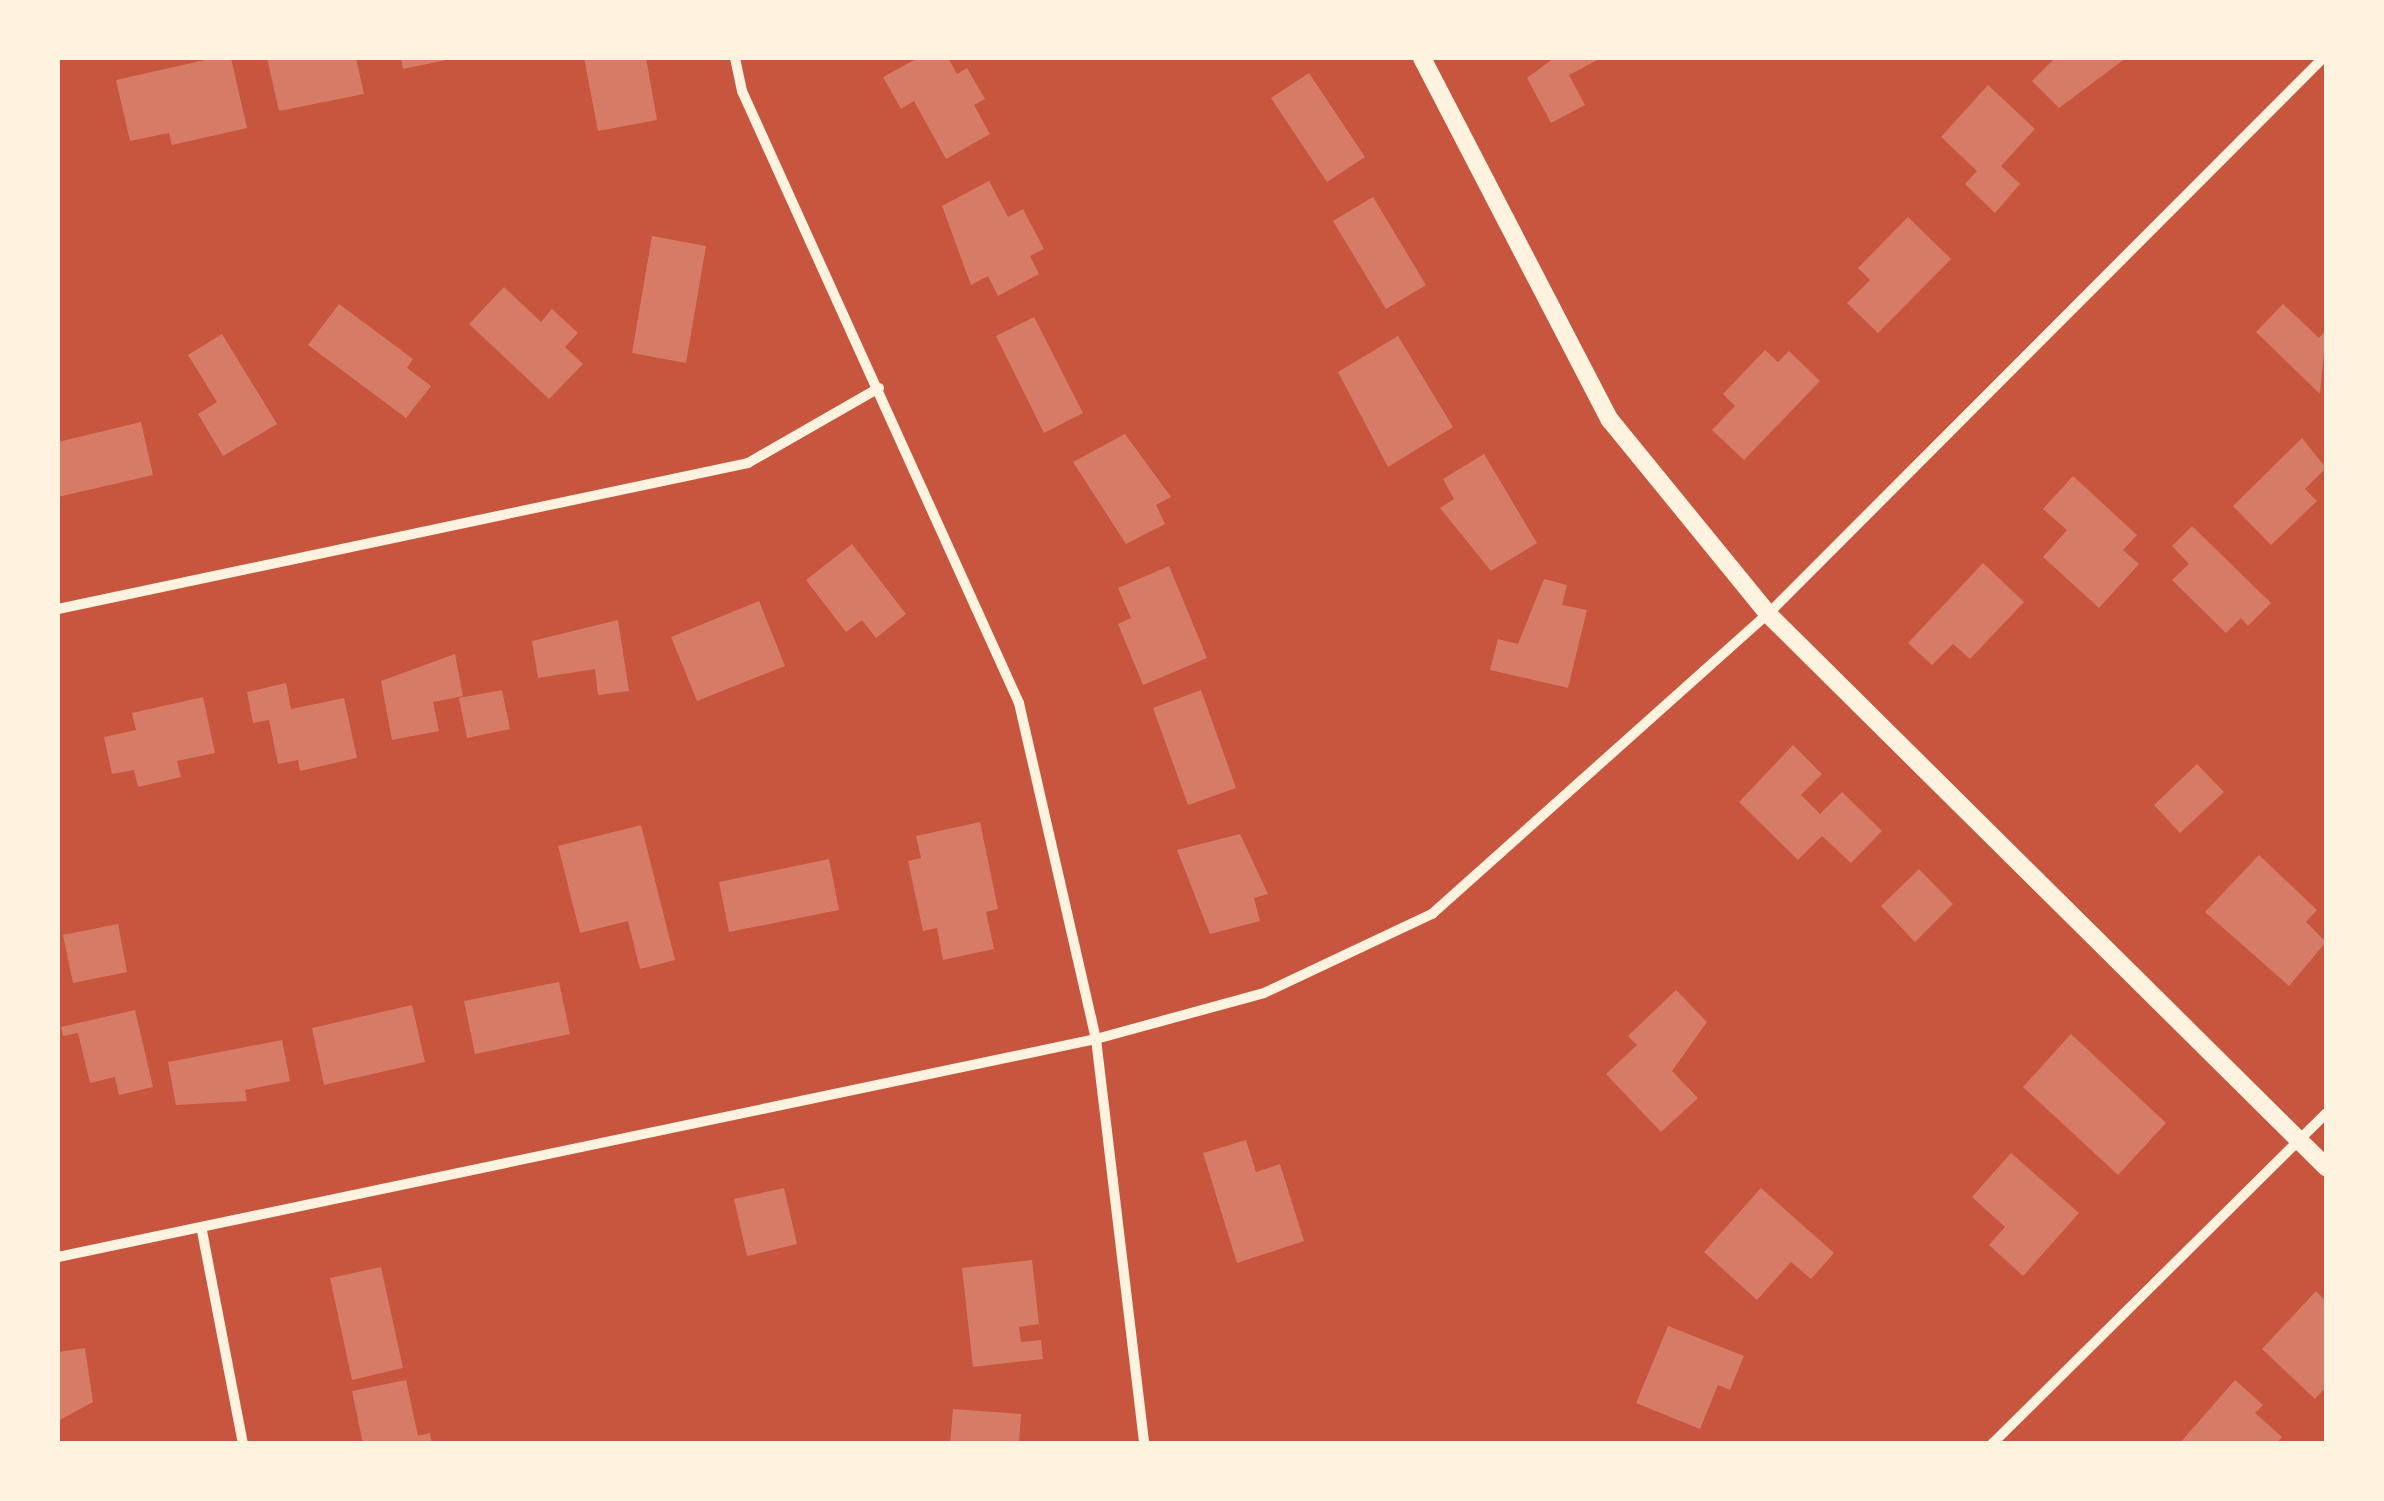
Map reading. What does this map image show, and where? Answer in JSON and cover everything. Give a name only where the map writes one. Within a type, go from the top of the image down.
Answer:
[{"type":"street","points":[[735,58],[742,92],[1019,702],[1096,1039],[1144,1444]]},
{"type":"street","points":[[1422,58],[1610,420],[1768,614],[2326,1168]]},
{"type":"street","points":[[58,1257],[202,1231],[1096,1039],[1264,993],[1432,914],[1768,614],[2323,58]]},
{"type":"street","points":[[58,609],[748,464],[878,388]]},
{"type":"street","points":[[1992,1444],[2326,1114]]},
{"type":"street","points":[[202,1231],[243,1444]]},
{"type":"building","points":[[214,58],[231,58],[247,128],[172,145],[169,133],[130,141],[116,80]]},
{"type":"building","points":[[267,58],[356,58],[364,94],[279,111]]},
{"type":"building","points":[[401,58],[451,58],[451,59],[403,69]]},
{"type":"building","points":[[584,58],[646,58],[657,120],[598,131]]},
{"type":"building","points":[[918,58],[948,58],[957,74],[967,68],[985,99],[974,105],[990,134],[946,159],[914,101],[901,109],[883,77]]},
{"type":"building","points":[[1554,58],[1601,58],[1569,75],[1585,105],[1551,123],[1527,78]]},
{"type":"building","points":[[2055,58],[2126,58],[2059,108],[2032,81]]},
{"type":"building","points":[[1309,73],[1365,157],[1327,182],[1271,98]]},
{"type":"building","points":[[1988,85],[2035,129],[2001,166],[2020,184],[1995,213],[1965,184],[1977,171],[1941,137]]},
{"type":"building","points":[[989,181],[1008,217],[1023,209],[1044,249],[1030,256],[1039,274],[998,296],[988,276],[971,285],[942,206]]},
{"type":"building","points":[[1373,197],[1426,285],[1386,309],[1333,221]]},
{"type":"building","points":[[1908,217],[1951,259],[1878,333],[1847,303],[1870,280],[1858,268]]},
{"type":"building","points":[[652,236],[706,246],[686,363],[632,353]]},
{"type":"building","points":[[504,287],[541,322],[552,309],[578,333],[565,347],[583,364],[549,399],[469,324]]},
{"type":"building","points":[[339,304],[413,359],[407,368],[431,386],[406,418],[308,345]]},
{"type":"building","points":[[2283,304],[2319,338],[2326,330],[2320,394],[2256,332]]},
{"type":"building","points":[[1034,317],[1083,413],[1044,433],[996,336]]},
{"type":"building","points":[[222,334],[277,424],[223,456],[198,414],[217,402],[188,355]]},
{"type":"building","points":[[1398,336],[1453,427],[1388,467],[1338,372]]},
{"type":"building","points":[[1765,350],[1778,362],[1789,351],[1820,381],[1744,460],[1712,430],[1735,406],[1723,394]]},
{"type":"building","points":[[141,422],[153,475],[58,497],[58,442]]},
{"type":"building","points":[[1125,434],[1171,497],[1156,505],[1165,524],[1126,544],[1073,462]]},
{"type":"building","points":[[2302,438],[2326,468],[2305,489],[2317,501],[2271,545],[2233,506]]},
{"type":"building","points":[[1484,454],[1537,543],[1491,571],[1440,508],[1454,499],[1443,479]]},
{"type":"building","points":[[2073,476],[2137,535],[2123,550],[2139,564],[2099,608],[2043,557],[2067,530],[2043,509]]},
{"type":"building","points":[[2192,526],[2271,603],[2248,626],[2241,618],[2226,633],[2172,580],[2189,564],[2172,546]]},
{"type":"building","points":[[852,544],[906,614],[876,638],[862,620],[846,632],[806,580]]},
{"type":"building","points":[[1983,563],[2024,602],[1970,659],[1953,644],[1932,665],[1908,643]]},
{"type":"building","points":[[1169,566],[1207,658],[1143,685],[1118,624],[1131,618],[1118,588]]},
{"type":"building","points":[[1544,579],[1567,585],[1562,605],[1587,610],[1568,688],[1490,670],[1498,639],[1518,644]]},
{"type":"building","points":[[759,601],[785,666],[697,701],[671,637]]},
{"type":"building","points":[[618,620],[629,691],[598,695],[595,669],[538,678],[532,641]]},
{"type":"building","points":[[455,654],[463,696],[433,702],[439,731],[392,740],[381,681]]},
{"type":"building","points":[[286,683],[291,709],[344,698],[357,758],[300,771],[298,760],[278,764],[269,720],[253,723],[247,692]]},
{"type":"building","points":[[502,690],[510,729],[467,738],[459,698]]},
{"type":"building","points":[[1201,690],[1236,788],[1188,805],[1153,708]]},
{"type":"building","points":[[203,697],[215,753],[177,761],[181,777],[138,787],[134,770],[112,774],[104,737],[136,730],[132,713]]},
{"type":"building","points":[[1793,745],[1822,774],[1801,795],[1820,814],[1842,792],[1882,831],[1851,863],[1822,836],[1798,860],[1739,802]]},
{"type":"building","points":[[2197,764],[2224,792],[2180,833],[2154,805]]},
{"type":"building","points":[[980,822],[998,909],[986,912],[994,949],[943,960],[937,928],[923,931],[908,861],[921,858],[916,836]]},
{"type":"building","points":[[641,825],[675,960],[640,969],[628,921],[580,933],[558,846]]},
{"type":"building","points":[[1240,834],[1268,894],[1254,898],[1260,921],[1210,934],[1177,850]]},
{"type":"building","points":[[2259,855],[2317,910],[2306,922],[2326,942],[2289,986],[2205,912]]},
{"type":"building","points":[[829,859],[839,910],[729,932],[719,882]]},
{"type":"building","points":[[1919,869],[1953,904],[1915,942],[1881,906]]},
{"type":"building","points":[[118,924],[127,972],[73,983],[63,935]]},
{"type":"building","points":[[559,982],[570,1034],[475,1054],[464,1001]]},
{"type":"building","points":[[1676,990],[1707,1022],[1672,1071],[1698,1098],[1661,1132],[1606,1074],[1637,1045],[1628,1036]]},
{"type":"building","points":[[412,1005],[425,1062],[324,1085],[312,1028]]},
{"type":"building","points":[[135,1010],[153,1087],[119,1095],[115,1077],[90,1083],[78,1033],[63,1036],[61,1027]]},
{"type":"building","points":[[2071,1034],[2166,1123],[2118,1175],[2023,1087]]},
{"type":"building","points":[[282,1040],[290,1081],[245,1090],[247,1101],[176,1105],[168,1062]]},
{"type":"building","points":[[1246,1140],[1256,1172],[1280,1164],[1304,1241],[1237,1263],[1203,1153]]},
{"type":"building","points":[[2011,1153],[2079,1213],[2023,1276],[1989,1245],[2005,1227],[1972,1197]]},
{"type":"building","points":[[784,1188],[797,1244],[747,1256],[734,1199]]},
{"type":"building","points":[[1761,1188],[1834,1253],[1811,1279],[1791,1262],[1757,1300],[1704,1252]]},
{"type":"building","points":[[1032,1260],[1039,1324],[1019,1327],[1021,1342],[1041,1340],[1043,1359],[973,1367],[962,1268]]},
{"type":"building","points":[[381,1267],[403,1368],[352,1380],[330,1278]]},
{"type":"building","points":[[2316,1291],[2326,1301],[2326,1387],[2315,1399],[2262,1349]]},
{"type":"building","points":[[1668,1326],[1744,1356],[1730,1390],[1718,1385],[1700,1429],[1636,1403]]},
{"type":"building","points":[[85,1348],[93,1402],[58,1421],[58,1352]]},
{"type":"building","points":[[406,1380],[418,1436],[430,1433],[432,1444],[363,1444],[352,1391]]},
{"type":"building","points":[[2235,1380],[2263,1405],[2255,1413],[2282,1437],[2276,1444],[2179,1444]]},
{"type":"building","points":[[953,1409],[1021,1414],[1019,1444],[950,1444]]}]
